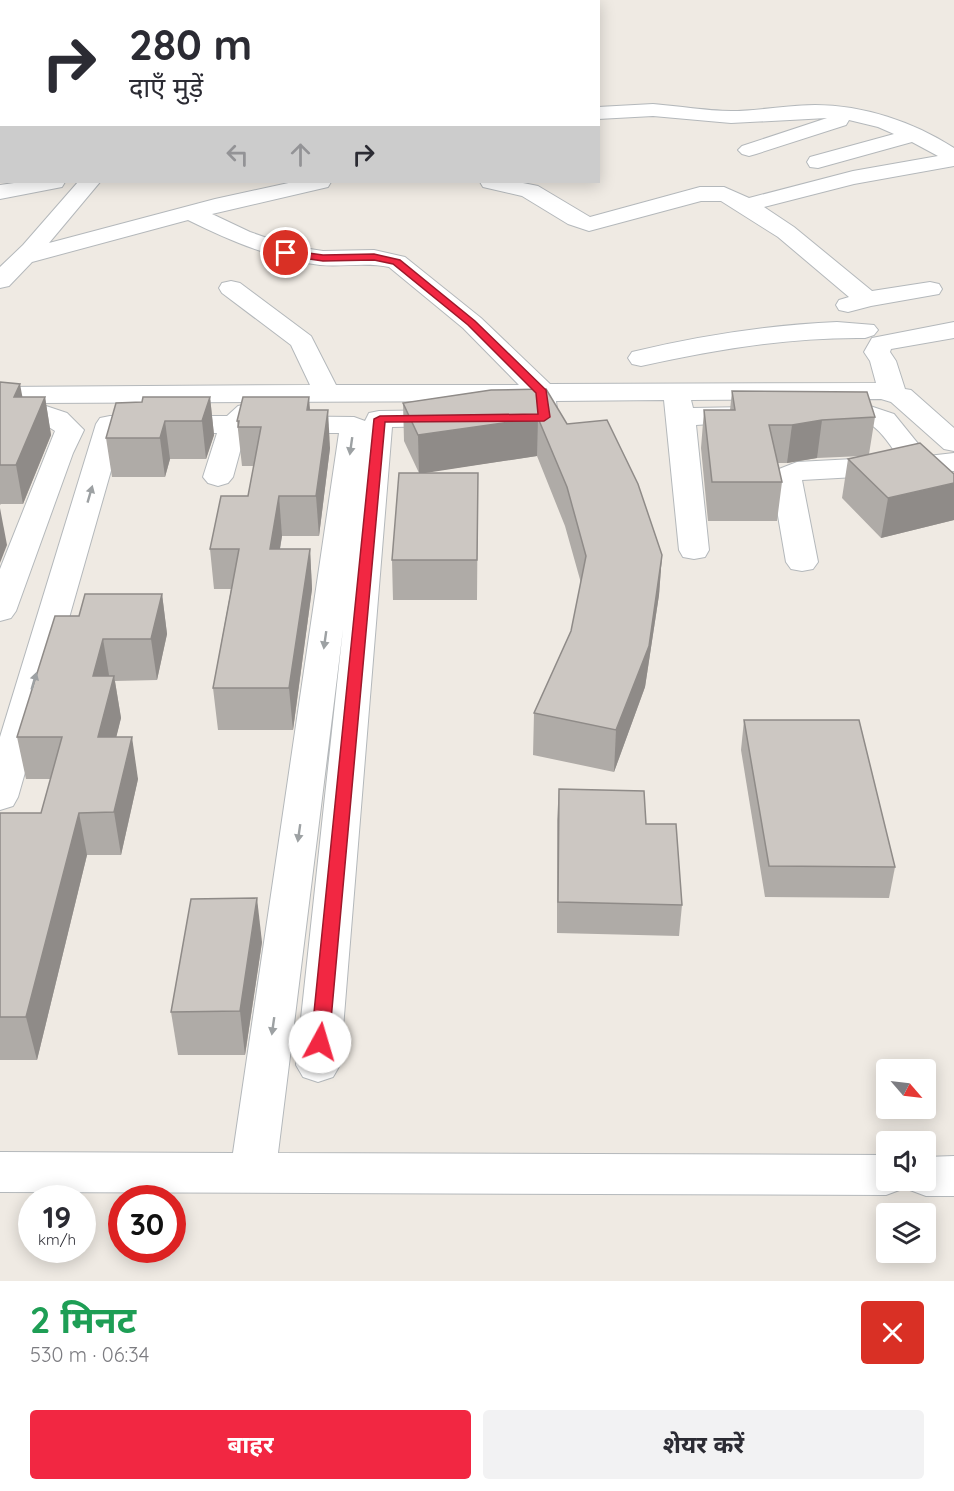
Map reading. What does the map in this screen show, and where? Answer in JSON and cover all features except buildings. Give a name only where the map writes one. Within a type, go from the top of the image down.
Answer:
[{"type":"street","points":[[600,113],[653,110],[731,117],[814,111],[858,115],[884,122],[914,135],[954,159]]},
{"type":"street","points":[[749,150],[858,115]]},
{"type":"street","points":[[818,162],[914,135]]},
{"type":"street","points":[[773,142],[853,178]]},
{"type":"street","points":[[746,205],[853,178],[954,159]]},
{"type":"street","points":[[0,192],[49,183]]},
{"type":"street","points":[[9,268],[88,183]]},
{"type":"street","points":[[9,268],[191,213],[316,183]]},
{"type":"street","points":[[495,183],[530,191],[587,224],[683,198],[712,193],[735,198],[786,232],[867,299]]},
{"type":"street","points":[[191,213],[242,237],[286,253],[323,258],[374,257],[397,262],[472,323],[542,392],[544,417],[380,419],[318,1065]]},
{"type":"street","points":[[231,288],[302,341],[327,394]]},
{"type":"street","points":[[893,393],[873,336],[847,315],[845,309],[848,304],[867,299],[930,289]]},
{"type":"street","points":[[641,358],[692,347],[812,329],[873,336],[954,330]]},
{"type":"street","points":[[0,797],[110,424],[255,406],[257,394],[542,392],[679,405],[864,412],[884,420],[920,465]]},
{"type":"street","points":[[679,405],[893,393],[901,396],[954,443]]},
{"type":"street","points":[[0,395],[229,410],[354,425],[253,1173]]},
{"type":"street","points":[[679,405],[693,550]]},
{"type":"street","points":[[0,412],[42,410],[61,421],[70,430],[59,453],[0,611]]},
{"type":"street","points":[[218,477],[229,410]]},
{"type":"street","points":[[802,562],[787,481],[789,475],[797,471],[954,462]]},
{"type":"street","points":[[0,1172],[876,1175]]},
{"type":"street","points":[[936,1176],[954,1176]]},
{"type":"route","points":[[286,253],[323,258],[374,257],[397,262],[472,323],[542,392],[544,417],[380,419],[320,1042]]}]
